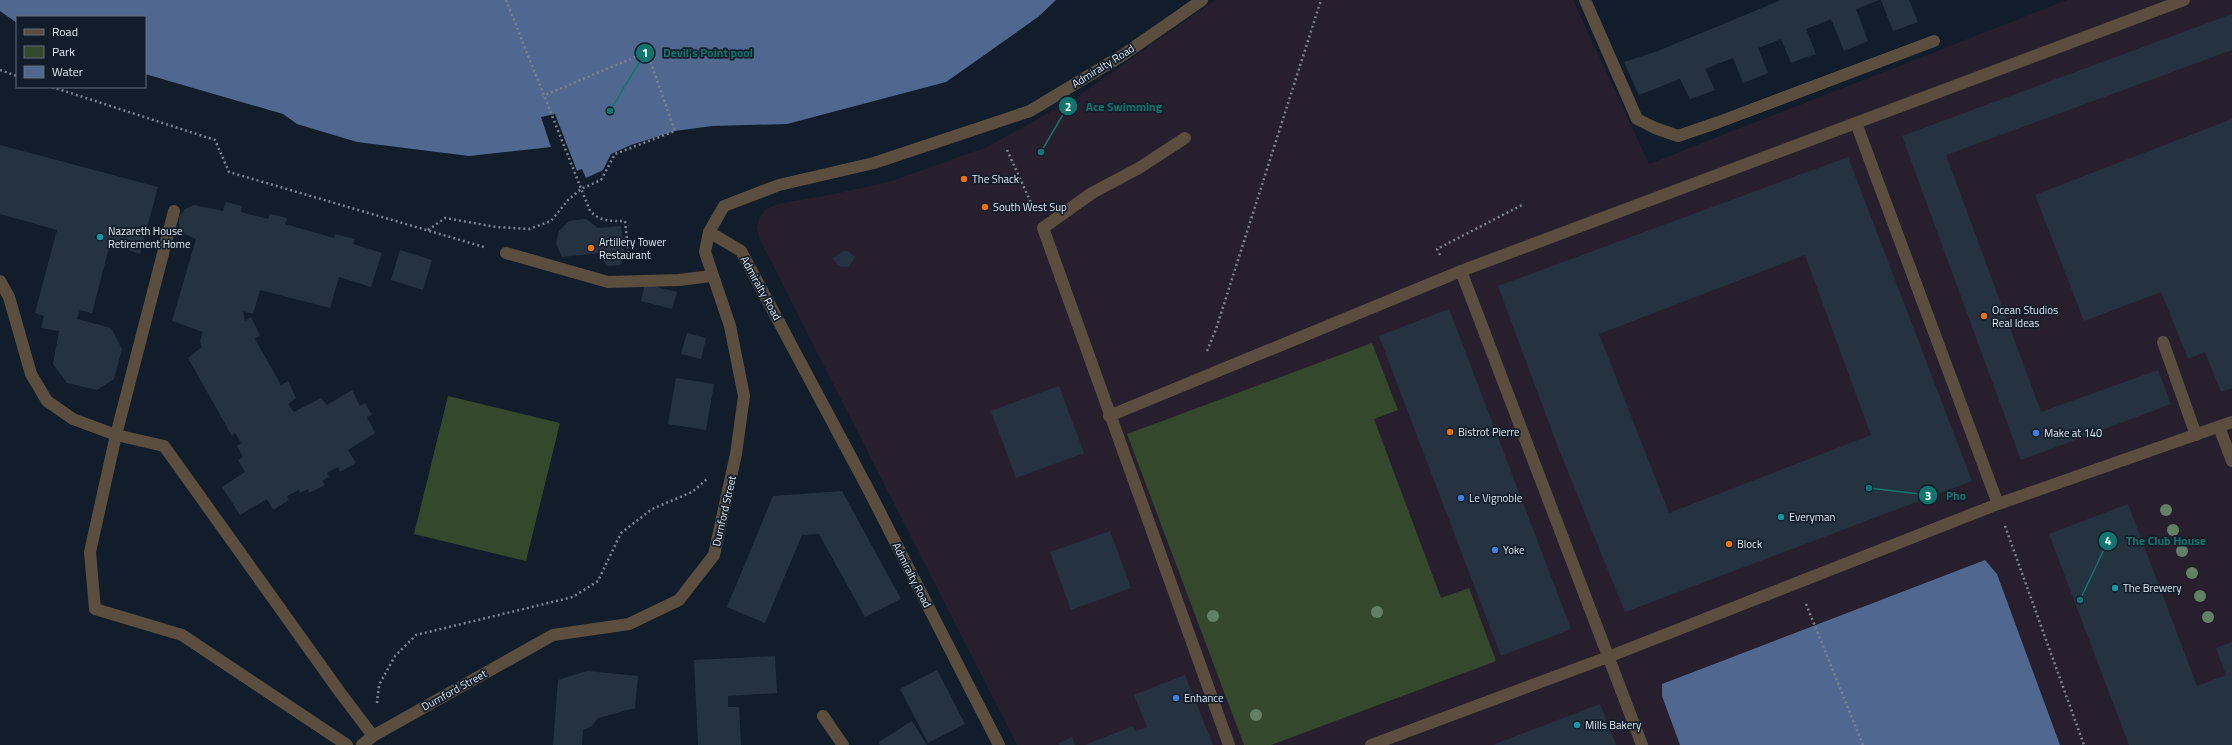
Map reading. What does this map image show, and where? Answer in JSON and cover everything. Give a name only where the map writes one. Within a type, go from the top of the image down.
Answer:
[{"type":"street","name":"Admiralty Road","points":[[999,745],[864,480],[741,251],[709,232],[724,206],[772,188],[874,163],[1030,111],[1123,55],[1202,0]]},
{"type":"street","points":[[1585,0],[1637,119],[1655,128],[1678,136],[1720,122],[1934,41]]},
{"type":"street","points":[[1109,416],[1461,271],[2184,0]]},
{"type":"street","points":[[1856,123],[1998,504]]},
{"type":"street","points":[[1185,138],[1139,168],[1092,193],[1043,228],[1109,416],[1229,745]]},
{"type":"street","points":[[174,211],[116,435],[90,552],[95,609],[182,635],[347,745]]},
{"type":"street","name":"Durnford Street","points":[[362,745],[373,736],[553,635],[629,624],[679,600],[714,555],[736,454],[744,396],[730,326],[705,252],[709,232]]},
{"type":"street","points":[[506,253],[608,282],[631,282],[712,276]]},
{"type":"street","points":[[1461,271],[1642,745]]},
{"type":"street","points":[[0,281],[9,296],[31,374],[47,401],[73,419],[116,435],[164,446],[339,691],[373,736]]},
{"type":"street","points":[[2163,342],[2196,435]]},
{"type":"street","points":[[1370,745],[1608,657],[1998,504],[2232,422]]},
{"type":"street","points":[[2219,426],[2232,461]]},
{"type":"street","points":[[823,716],[843,745]]},
{"type":"path","points":[[506,0],[590,211],[597,218],[606,221],[625,220],[631,282]]},
{"type":"path","points":[[1194,381],[1216,329],[1321,0]]},
{"type":"path","points":[[428,230],[445,218],[496,227],[529,229],[551,221],[568,200],[581,189],[601,180],[615,154],[675,130],[647,52],[543,96]]},
{"type":"path","points":[[0,70],[16,76]]},
{"type":"path","points":[[55,88],[215,140],[229,172],[506,253]]},
{"type":"path","points":[[1007,150],[1043,228]]},
{"type":"path","points":[[1437,249],[1524,204]]},
{"type":"path","points":[[373,736],[379,685],[395,656],[416,635],[572,597],[598,581],[621,533],[652,509],[692,492],[736,454]]},
{"type":"path","points":[[1998,504],[2084,745]]},
{"type":"path","points":[[1798,583],[1863,745]]},
{"type":"shaded area","points":[[1215,0],[1573,0],[1649,164],[2067,0],[2232,0],[2232,745],[2060,745],[1997,574],[1985,560],[1662,684],[1662,696],[1680,745],[1017,745],[760,240],[757,229],[759,218],[766,209],[778,204],[839,193],[892,181],[987,147],[1077,97]]},
{"type":"green space","points":[[1372,343],[1398,410],[1374,419],[1441,598],[1469,588],[1496,661],[1271,745],[1244,745],[1127,434]]},
{"type":"green space","points":[[448,396],[560,423],[526,561],[414,534]]},
{"type":"water","points":[[0,0],[1056,0],[1038,17],[946,82],[787,124],[712,126],[675,131],[631,145],[611,154],[603,170],[586,178],[582,169],[577,171],[555,114],[541,117],[551,147],[469,156],[357,142],[297,124],[283,114],[146,74],[146,16],[16,16],[16,22],[0,11]]},
{"type":"water","points":[[1985,560],[1997,574],[2060,745],[1680,745],[1662,696],[1662,684]]},
{"type":"building","points":[[1781,0],[1879,0],[1856,9],[1868,41],[1844,51],[1831,19],[1806,29],[1816,54],[1791,63],[1781,39],[1758,48],[1768,73],[1756,78],[1743,83],[1733,58],[1705,69],[1715,90],[1690,99],[1680,79],[1639,95],[1624,62],[1658,51]]},
{"type":"building","points":[[1881,0],[1909,0],[1918,22],[1893,31]]},
{"type":"building","points":[[2232,14],[2232,50],[1946,155],[2041,412],[2158,370],[2171,404],[2021,460],[1902,136]]},
{"type":"building","points":[[2232,119],[2232,388],[2221,392],[2205,352],[2188,359],[2161,292],[2084,321],[2035,195]]},
{"type":"building","name":"Nazareth House Retirement Home","points":[[0,145],[158,187],[140,254],[110,244],[92,313],[80,310],[77,319],[111,328],[122,349],[114,379],[97,390],[67,383],[53,364],[59,331],[41,328],[44,316],[35,313],[57,230],[0,214]]},
{"type":"building","points":[[1848,157],[1972,481],[1625,612],[1558,447],[1498,286]],"holes":[[[1805,255],[1871,435],[1669,513],[1599,334]]]},
{"type":"building","points":[[226,202],[242,206],[241,212],[268,219],[270,214],[287,218],[285,224],[334,238],[335,234],[355,239],[353,244],[382,253],[371,287],[339,277],[330,308],[260,290],[253,314],[243,311],[245,321],[251,317],[260,335],[255,339],[281,385],[288,381],[296,398],[288,404],[294,412],[321,398],[327,405],[352,390],[360,406],[365,403],[372,415],[367,417],[375,433],[348,450],[356,463],[340,472],[338,467],[327,473],[329,477],[322,481],[325,485],[309,493],[308,489],[300,493],[299,490],[287,496],[289,500],[273,510],[267,499],[240,515],[222,487],[245,472],[238,460],[243,457],[237,446],[241,443],[235,433],[232,436],[188,358],[202,347],[200,341],[203,332],[172,321],[196,239],[182,233],[179,228],[179,217],[185,209],[194,205],[223,211]]},
{"type":"building","name":"Artillery Tower Restaurant","points":[[586,219],[598,228],[621,226],[625,257],[620,265],[609,266],[603,261],[600,253],[562,257],[556,243],[559,231],[569,221]]},
{"type":"building","points":[[400,250],[432,260],[423,290],[391,280]]},
{"type":"building","points":[[843,251],[848,251],[855,257],[849,267],[841,267],[836,264],[833,258]]},
{"type":"building","points":[[645,284],[677,292],[672,309],[641,301]]},
{"type":"building","points":[[1449,309],[1571,629],[1501,656],[1379,336]]},
{"type":"building","points":[[687,333],[706,338],[701,359],[681,354]]},
{"type":"building","points":[[676,378],[714,384],[706,430],[668,424]]},
{"type":"building","points":[[1059,386],[1084,453],[1016,478],[991,411]]},
{"type":"building","points":[[842,491],[901,599],[865,617],[819,534],[802,535],[765,623],[727,607],[773,496]]},
{"type":"building","name":"The Brewery","points":[[2128,504],[2197,686],[2226,675],[2216,648],[2232,642],[2232,745],[2129,745],[2049,534]]},
{"type":"building","points":[[1110,531],[1131,588],[1071,610],[1050,552]]},
{"type":"building","points":[[775,656],[777,693],[728,696],[728,707],[739,707],[741,745],[698,745],[694,660]]},
{"type":"building","points":[[937,670],[965,724],[928,743],[900,689]]},
{"type":"building","points":[[587,671],[638,676],[635,708],[598,718],[592,726],[583,730],[582,745],[553,745],[558,680]]},
{"type":"building","points":[[1185,675],[1213,745],[1085,745],[1133,726],[1135,731],[1147,727],[1134,695]]},
{"type":"building","name":"Mills Bakery","points":[[1600,704],[1616,745],[1493,745]]},
{"type":"building","points":[[912,721],[927,745],[880,745],[879,742]]},
{"type":"building","points":[[1072,737],[1075,745],[1059,745],[1059,743]]},
{"type":"place","name":"Devil's Point pool","points":[[610,111]]},
{"type":"place","name":"Ace Swimming","points":[[1041,152]]},
{"type":"place","name":"The Shack","points":[[964,179]]},
{"type":"place","name":"South West Sup","points":[[985,207]]},
{"type":"place","name":"Nazareth House Retirement Home","points":[[100,237]]},
{"type":"place","name":"Artillery Tower Restaurant","points":[[591,248]]},
{"type":"place","name":"Ocean Studios Real Ideas","points":[[1984,316]]},
{"type":"place","name":"Bistrot Pierre","points":[[1450,432]]},
{"type":"place","name":"Make at 140","points":[[2036,433]]},
{"type":"place","name":"Pho","points":[[1869,488]]},
{"type":"place","name":"Le Vignoble","points":[[1461,498]]},
{"type":"place","name":"Everyman","points":[[1781,517]]},
{"type":"place","name":"Block","points":[[1729,544]]},
{"type":"place","name":"Yoke","points":[[1495,550]]},
{"type":"place","name":"The Brewery","points":[[2115,588]]},
{"type":"place","name":"The Club House","points":[[2080,600]]},
{"type":"place","name":"Enhance","points":[[1176,698]]},
{"type":"place","name":"Mills Bakery","points":[[1577,725]]}]
